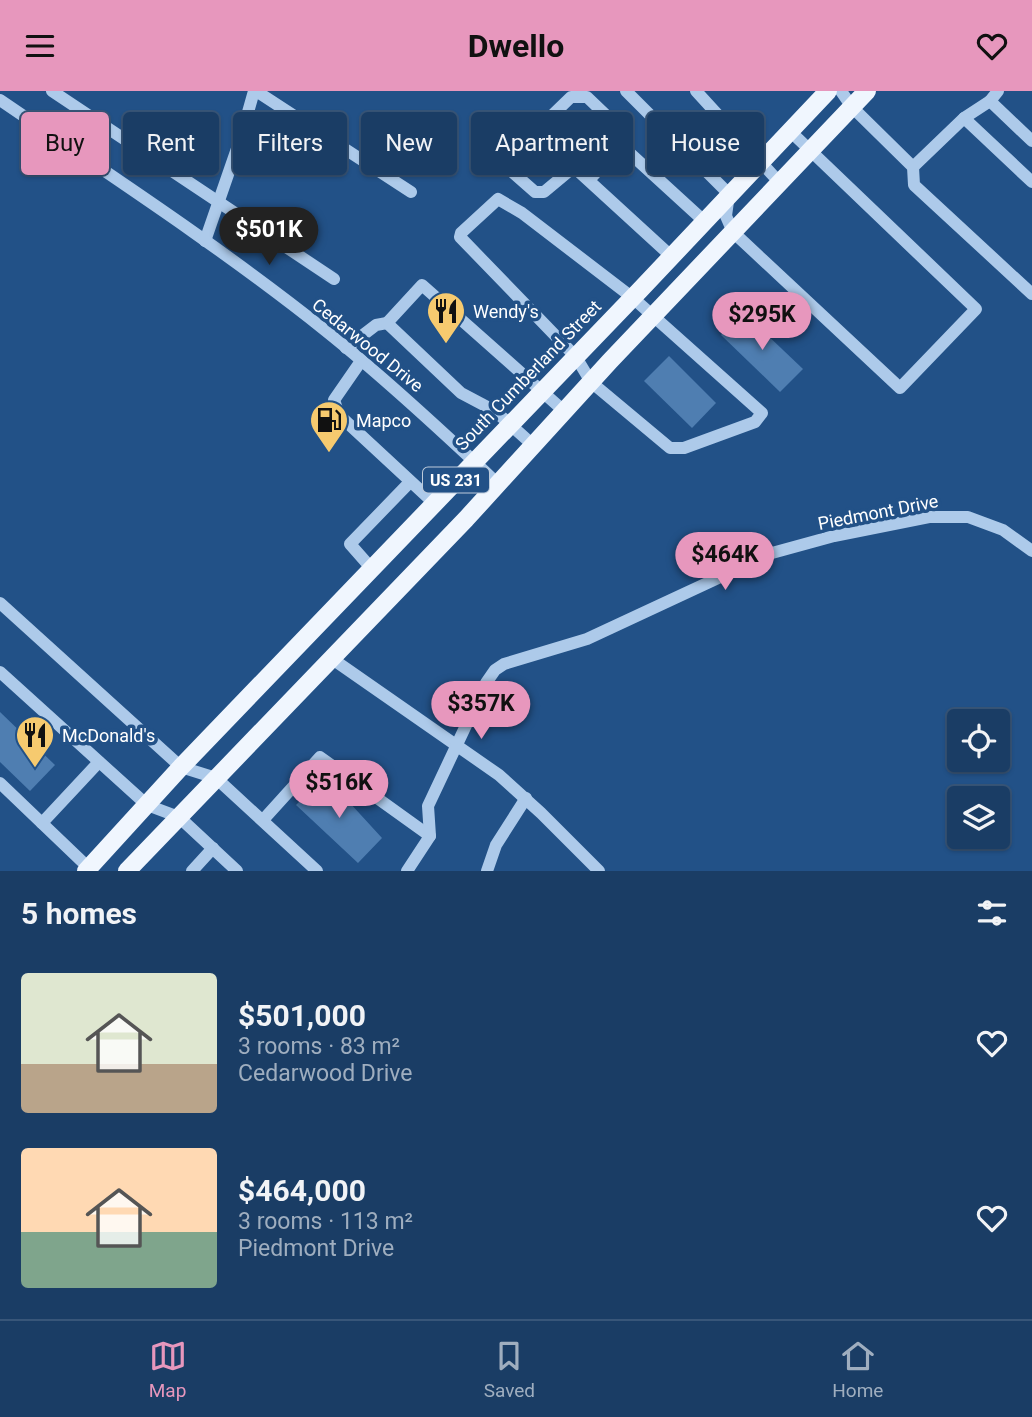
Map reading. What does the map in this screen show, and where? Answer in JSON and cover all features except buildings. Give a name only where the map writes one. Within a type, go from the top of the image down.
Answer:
[{"type":"main road","name":"South Cumberland Street","points":[[764,159],[828,91]]},
{"type":"main road","name":"US 231","points":[[127,871],[498,484],[591,381],[867,91]]},
{"type":"main road","name":"South Cumberland Street","points":[[89,870],[181,767],[748,175]]},
{"type":"street","points":[[52,91],[334,279]]},
{"type":"street","points":[[205,241],[255,91],[411,192]]},
{"type":"street","points":[[626,91],[729,194],[726,216],[733,232],[900,388],[976,309],[790,131]]},
{"type":"street","points":[[696,91],[715,112]]},
{"type":"street","points":[[841,91],[852,107],[913,167],[914,185],[1032,294]]},
{"type":"street","points":[[913,167],[964,118],[994,96],[1032,141]]},
{"type":"street","points":[[556,112],[571,97],[587,97],[603,112]]},
{"type":"street","name":"Cedarwood Drive","points":[[0,100],[205,241],[346,348],[428,416],[498,484]]},
{"type":"street","points":[[964,118],[1032,182]]},
{"type":"street","points":[[633,155],[704,221]]},
{"type":"street","points":[[764,167],[780,183]]},
{"type":"street","points":[[516,175],[535,192],[544,192],[564,175]]},
{"type":"street","points":[[583,175],[671,256]]},
{"type":"street","points":[[589,180],[594,175]]},
{"type":"street","points":[[494,201],[504,201],[632,297],[762,413],[755,422],[684,448],[670,448],[591,381],[576,357],[463,243],[461,233],[494,201]]},
{"type":"street","points":[[346,348],[376,325],[387,323],[422,285],[564,411]]},
{"type":"street","points":[[387,323],[461,393],[495,411],[533,445]]},
{"type":"street","points":[[361,361],[334,400],[339,415],[434,503]]},
{"type":"street","points":[[372,569],[350,544],[410,482]]},
{"type":"street","name":"Piedmont Drive","points":[[430,836],[428,806],[486,683],[495,670],[513,661],[587,639],[772,553],[885,526],[929,517],[968,517],[1003,530],[1032,551]]},
{"type":"street","points":[[0,603],[181,767],[216,778],[317,871]]},
{"type":"street","points":[[331,658],[458,745],[526,798],[597,871]]},
{"type":"street","points":[[0,672],[148,805],[179,817],[237,871]]},
{"type":"street","points":[[262,820],[320,757],[430,836],[407,871]]},
{"type":"street","points":[[42,823],[99,762]]},
{"type":"street","points":[[0,783],[89,870]]},
{"type":"street","points":[[487,871],[496,845],[526,798]]},
{"type":"street","points":[[192,871],[213,848]]},
{"type":"place","name":"Wendy's","points":[[446,345]]},
{"type":"place","name":"Mapco","points":[[329,454]]},
{"type":"place","name":"McDonald's","points":[[35,769]]}]
